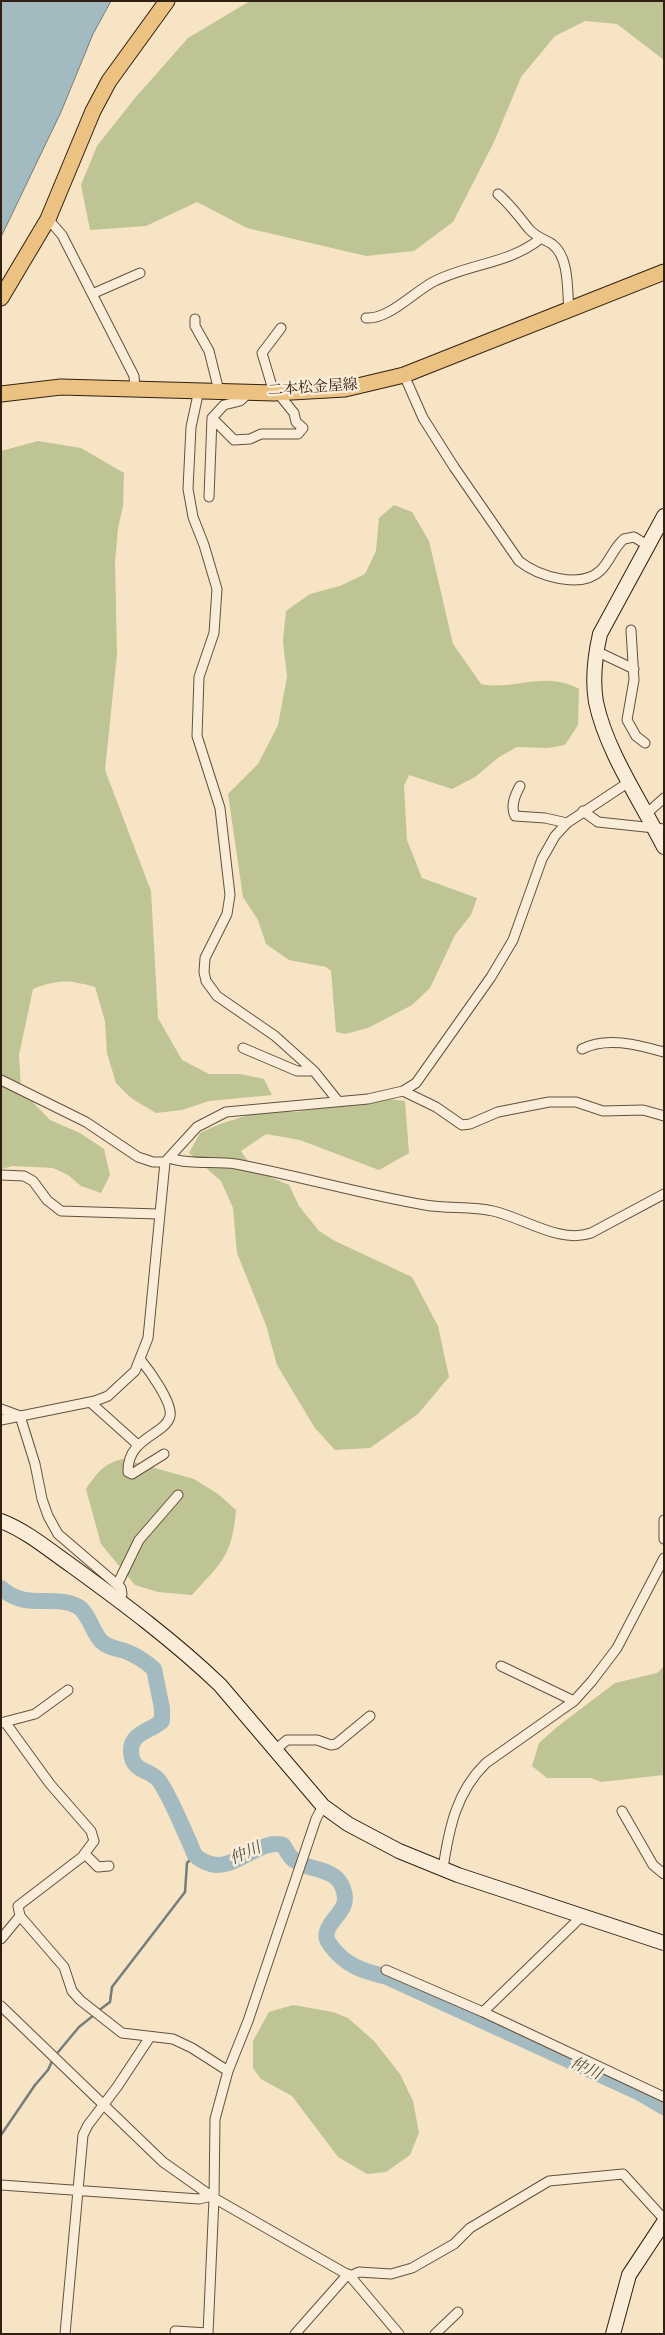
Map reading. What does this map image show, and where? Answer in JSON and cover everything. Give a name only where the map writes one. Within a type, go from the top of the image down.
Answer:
[{"type":"main road","points":[[1,298],[48,219],[93,111],[109,81],[167,1]]},
{"type":"main road","name":"二本松金屋線","points":[[1,394],[61,387],[276,393],[345,389],[404,375],[664,272]]},
{"type":"street","points":[[498,194],[510,204],[529,229],[540,239],[553,245],[560,255],[565,268],[569,311]]},
{"type":"street","points":[[48,219],[62,235],[134,376],[135,388]]},
{"type":"street","points":[[366,318],[372,319],[382,315],[425,286],[446,275],[526,250],[540,239]]},
{"type":"street","points":[[92,294],[140,272]]},
{"type":"street","points":[[195,319],[195,326],[204,338],[209,351],[219,391]]},
{"type":"street","points":[[212,418],[234,440],[250,439],[261,434],[298,434],[302,428],[296,422],[294,413],[276,393],[262,353],[281,328]]},
{"type":"street","points":[[404,375],[423,418],[454,467],[519,561],[526,567],[558,578],[582,580],[599,572],[624,539],[634,537],[647,545]]},
{"type":"street","points":[[199,390],[191,426],[188,489],[193,517],[204,545],[216,589],[214,633],[199,677],[196,736],[220,808],[230,895],[227,914],[205,958],[204,972],[206,980],[218,996],[275,1036],[314,1071],[338,1101]]},
{"type":"street","points":[[209,497],[212,418],[224,405],[240,401],[250,392]]},
{"type":"street","points":[[664,516],[600,634],[596,651],[594,685],[596,702],[615,752],[646,814],[659,828],[664,848]]},
{"type":"street","points":[[631,630],[634,668],[633,693],[627,720],[636,736],[646,743]]},
{"type":"street","points":[[596,651],[634,668]]},
{"type":"street","points":[[1,1420],[90,1402],[108,1396],[135,1371],[148,1338],[158,1214],[168,1160],[178,1145],[196,1127],[219,1115],[236,1111],[368,1099],[403,1091],[422,1076],[491,976],[513,940],[547,849],[555,836],[567,822],[629,782]]},
{"type":"street","points":[[520,786],[514,798],[513,809],[515,816],[567,822]]},
{"type":"street","points":[[646,814],[664,798]]},
{"type":"street","points":[[583,811],[598,822],[659,828]]},
{"type":"street","points":[[582,1049],[608,1042],[646,1047],[664,1052]]},
{"type":"street","points":[[244,1048],[297,1071],[314,1071]]},
{"type":"street","points":[[1,1080],[86,1122],[138,1157],[153,1162],[168,1160],[190,1162],[214,1161],[236,1164],[426,1205],[492,1211],[520,1218],[548,1230],[578,1236],[591,1233],[664,1194]]},
{"type":"street","points":[[403,1091],[436,1107],[462,1125],[470,1124],[498,1112],[549,1102],[576,1102],[603,1110],[643,1110],[664,1116]]},
{"type":"street","points":[[1,1175],[24,1176],[33,1181],[47,1200],[61,1211],[158,1214]]},
{"type":"street","points":[[140,1359],[165,1398],[171,1414],[168,1421],[138,1445],[128,1472],[132,1474],[164,1454]]},
{"type":"street","points":[[90,1402],[138,1445]]},
{"type":"street","points":[[1,1409],[20,1416]]},
{"type":"street","points":[[20,1416],[48,1516],[58,1534],[117,1585],[122,1591],[119,1600]]},
{"type":"street","points":[[117,1585],[140,1540],[178,1495]]},
{"type":"street","points":[[664,1520],[664,1538]]},
{"type":"street","points":[[1,1521],[24,1532],[119,1600],[203,1669],[220,1685],[323,1806],[348,1824],[384,1843],[476,1882],[664,1943]]},
{"type":"street","points":[[443,1868],[448,1834],[458,1804],[474,1775],[486,1764],[574,1701],[617,1648],[664,1558]]},
{"type":"street","points":[[501,1666],[574,1701]]},
{"type":"street","points":[[68,1690],[35,1714],[3,1723],[50,1784],[91,1831],[94,1841],[85,1854],[18,1906],[20,1916],[64,1967],[72,1990],[80,2000],[122,2033],[173,2039],[192,2048],[228,2071]]},
{"type":"street","points":[[275,1750],[287,1740],[317,1740],[330,1745],[336,1744],[370,1716]]},
{"type":"street","points":[[175,2331],[208,2333],[215,2119],[228,2071],[248,2021],[316,1819],[323,1806]]},
{"type":"street","points":[[622,1811],[653,1865],[664,1874]]},
{"type":"street","points":[[85,1854],[98,1867],[108,1866]]},
{"type":"street","points":[[1,1938],[20,1916]]},
{"type":"street","points":[[483,2012],[581,1917]]},
{"type":"street","points":[[386,1970],[483,2012],[664,2097]]},
{"type":"street","points":[[1,2006],[164,2162],[213,2197],[349,2275],[398,2334]]},
{"type":"street","points":[[65,2334],[83,2135],[150,2037]]},
{"type":"street","points":[[296,2334],[349,2275],[359,2272],[391,2274],[412,2268],[454,2244],[470,2228],[548,2181],[622,2174],[664,2221],[629,2275],[613,2334]]},
{"type":"street","points":[[1,2186],[199,2199],[213,2197]]},
{"type":"street","points":[[436,2334],[458,2312]]},
{"type":"green space","points":[[250,1],[664,1],[664,60],[617,24],[585,21],[555,36],[521,77],[494,142],[453,222],[414,251],[366,256],[247,228],[197,202],[146,226],[90,230],[81,185],[97,146],[135,98],[188,38]]},
{"type":"green space","points":[[38,441],[81,448],[124,473],[123,506],[118,528],[115,563],[117,654],[105,770],[151,891],[158,1018],[182,1060],[209,1074],[240,1074],[264,1079],[272,1095],[209,1101],[182,1110],[156,1113],[131,1098],[116,1083],[107,1053],[105,1021],[95,987],[78,983],[57,982],[33,989],[19,1055],[21,1090],[50,1120],[80,1133],[104,1149],[110,1175],[101,1193],[81,1186],[68,1175],[53,1168],[13,1166],[1,1169],[1,451]]},
{"type":"green space","points":[[394,505],[412,512],[429,541],[453,644],[481,684],[506,685],[554,681],[579,689],[578,725],[565,745],[548,748],[517,747],[499,757],[475,777],[452,789],[409,775],[404,786],[407,840],[422,878],[477,898],[471,915],[455,935],[430,988],[412,1005],[368,1028],[345,1034],[336,1032],[331,971],[326,967],[289,960],[266,944],[258,920],[243,897],[228,794],[258,764],[278,725],[287,677],[283,641],[286,611],[310,594],[340,586],[365,574],[376,551],[379,518]]},
{"type":"green space","points":[[389,1099],[405,1101],[409,1153],[379,1170],[300,1140],[266,1134],[241,1151],[245,1158],[256,1168],[268,1176],[289,1185],[299,1206],[319,1231],[335,1241],[412,1277],[438,1326],[449,1377],[418,1414],[370,1448],[335,1450],[315,1428],[277,1365],[266,1325],[237,1253],[233,1208],[221,1181],[189,1153],[200,1133],[220,1124],[255,1113],[274,1111],[297,1112],[345,1103]]},
{"type":"green space","points":[[123,1459],[194,1479],[218,1494],[236,1510],[232,1538],[224,1557],[192,1595],[158,1592],[135,1585],[101,1544],[86,1489],[106,1466]]},
{"type":"green space","points":[[664,1666],[664,1775],[601,1782],[591,1778],[547,1778],[532,1766],[539,1743],[615,1683],[657,1673]]},
{"type":"green space","points":[[293,2005],[333,2012],[348,2018],[374,2041],[400,2074],[413,2101],[419,2133],[410,2155],[386,2172],[367,2174],[338,2157],[292,2096],[261,2079],[253,2068],[253,2041],[269,2012]]},
{"type":"water","points":[[1,1],[111,1],[93,34],[61,112],[1,237]]},
{"type":"waterway","name":"仲川","points":[[1,1588],[10,1595],[20,1599],[59,1601],[77,1606],[85,1613],[98,1637],[104,1643],[133,1655],[154,1669],[162,1708],[162,1721],[134,1740],[131,1750],[132,1758],[138,1767],[152,1774],[160,1782],[198,1858],[220,1865],[229,1863],[265,1846],[283,1845],[295,1861],[333,1875],[341,1884],[345,1900],[340,1911],[329,1926],[326,1936],[337,1953],[349,1963],[363,1970],[387,1977],[640,2093],[664,2107]]},
{"type":"waterway","points":[[98,2011],[110,2002],[112,1987],[185,1892],[187,1863],[195,1855]]},
{"type":"waterway","points":[[1,2135],[35,2085],[48,2070],[54,2057],[79,2027],[94,2015]]}]
